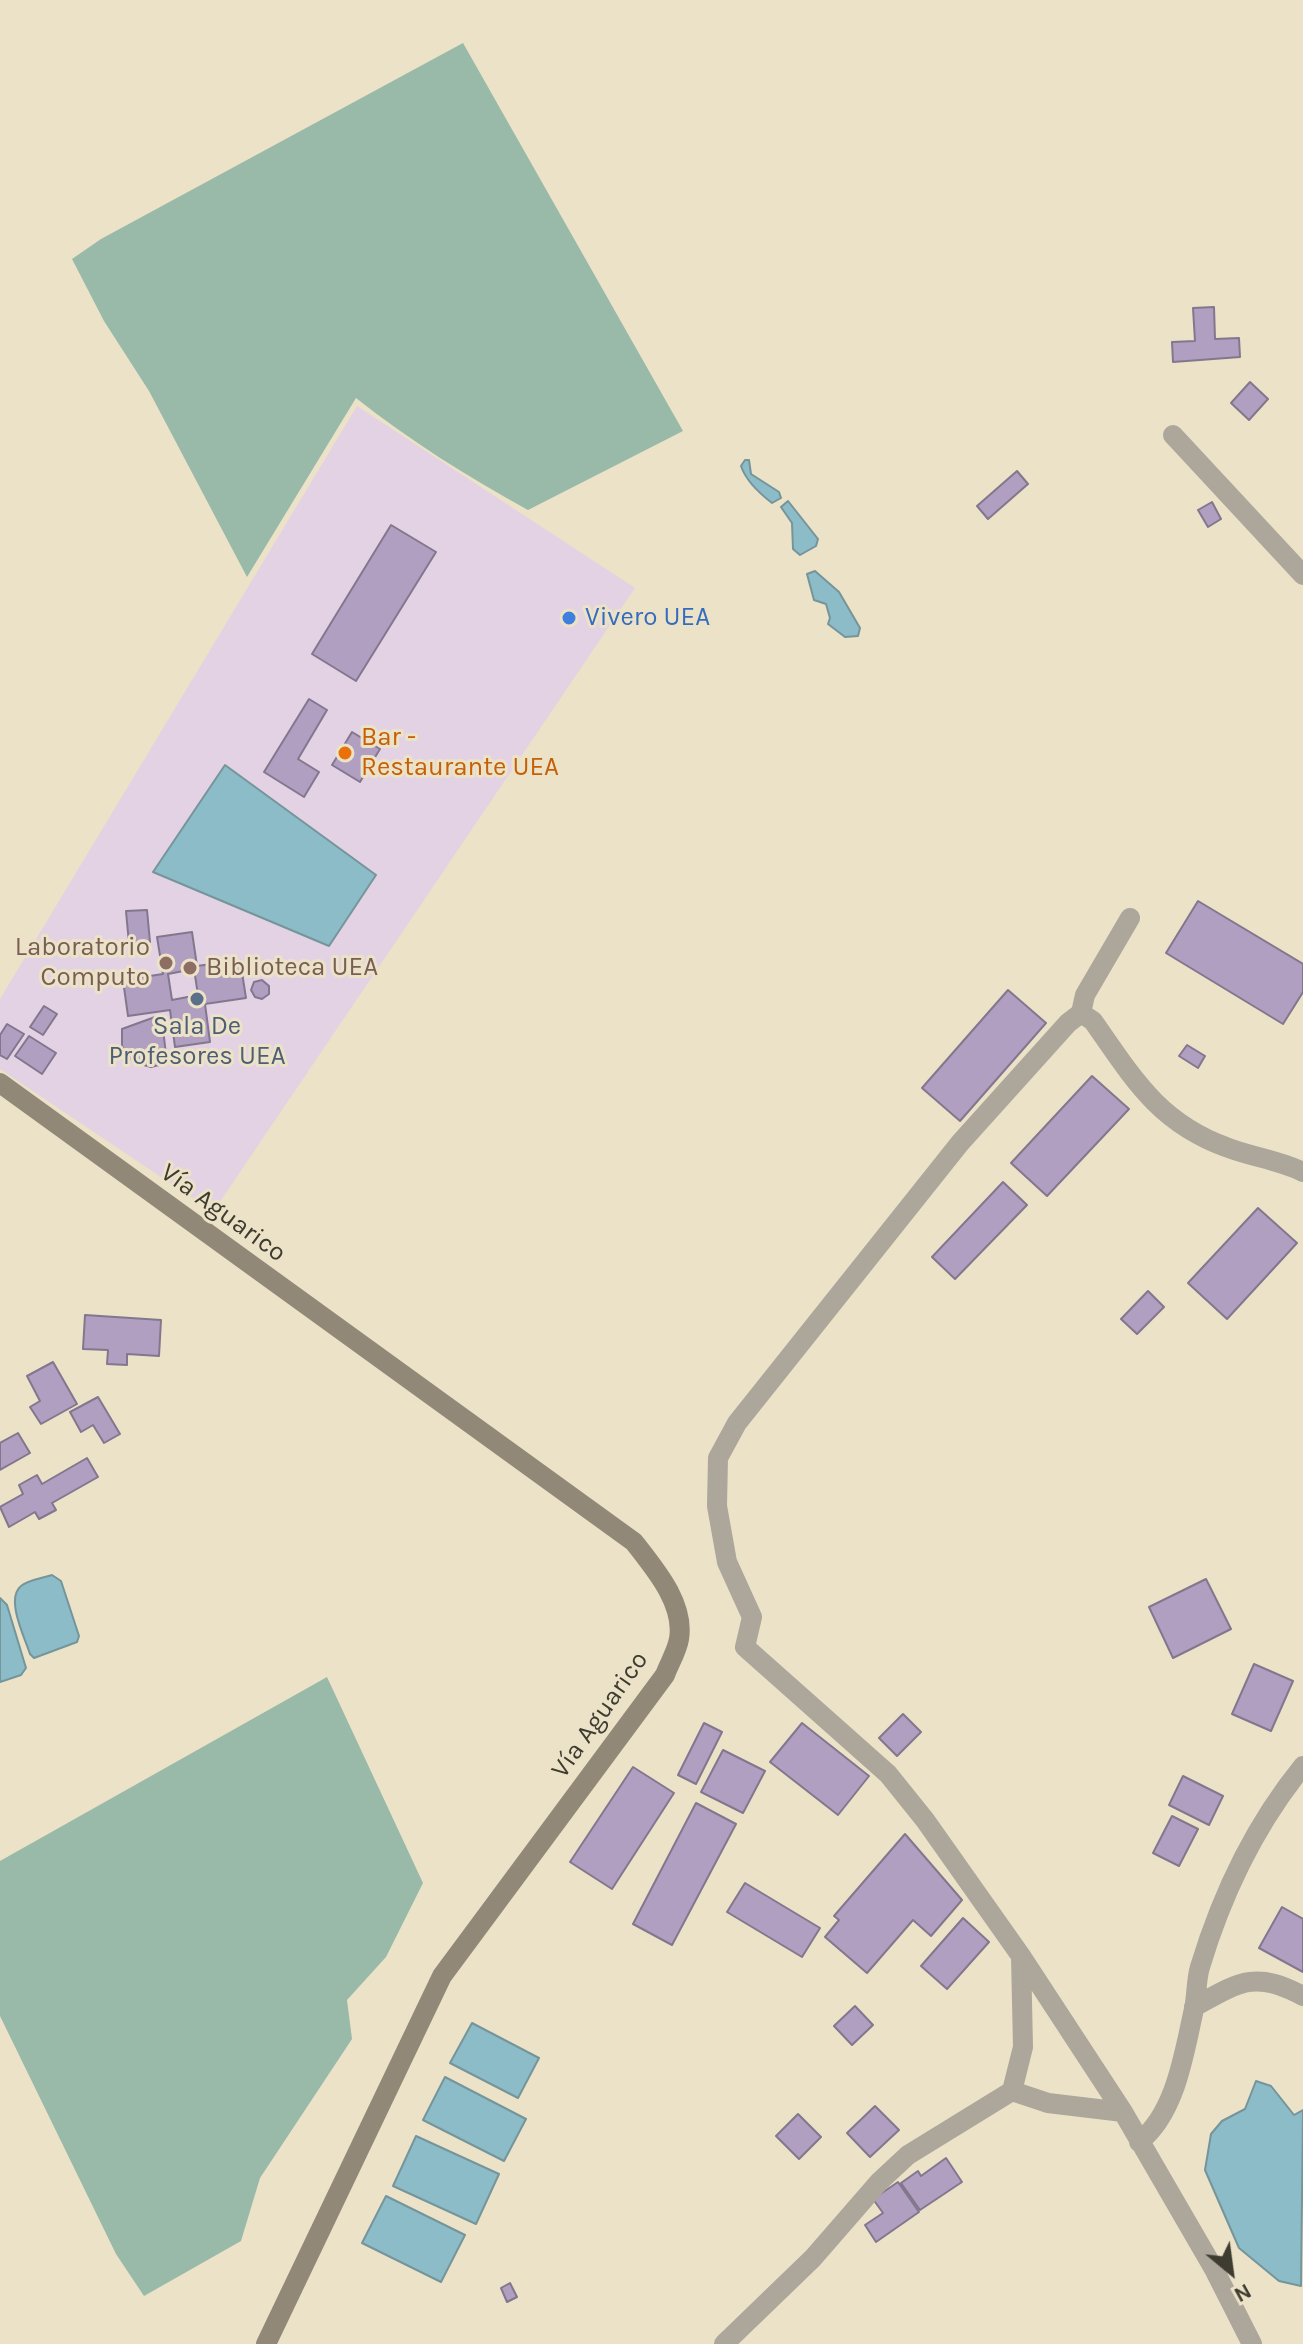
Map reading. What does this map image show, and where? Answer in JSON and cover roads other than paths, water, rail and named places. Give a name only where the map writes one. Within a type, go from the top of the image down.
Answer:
[{"type":"street","points":[[1173,435],[1303,575]]},
{"type":"street","points":[[1130,918],[1085,995],[1081,1013],[1068,1023],[960,1143],[737,1423],[718,1458],[717,1506],[727,1562],[752,1617],[745,1647],[888,1774],[1021,1956],[1123,2112],[1214,2269],[1252,2344]]},
{"type":"street","points":[[1081,1013],[1093,1021],[1143,1092],[1164,1114],[1199,1137],[1303,1172]]},
{"type":"street","name":"Vía Aguarico","points":[[0,1083],[634,1542],[658,1573],[676,1609],[679,1638],[665,1675],[442,1976],[266,2344]]},
{"type":"street","points":[[1139,2142],[1165,2114],[1194,2007],[1199,1970],[1227,1892],[1278,1796],[1303,1766]]},
{"type":"street","points":[[724,2344],[813,2258],[879,2182],[908,2155],[1012,2091],[1023,2047],[1021,1956]]},
{"type":"street","points":[[1194,2007],[1231,1986],[1253,1980],[1281,1984],[1303,1996]]},
{"type":"street","points":[[1012,2091],[1048,2103],[1123,2112]]},
{"type":"water","points":[[749,460],[751,474],[779,492],[781,498],[772,503],[754,486],[741,466]]},
{"type":"water","points":[[788,501],[818,539],[816,546],[800,555],[793,549],[792,523],[781,507]]},
{"type":"water","points":[[815,571],[839,592],[860,628],[858,636],[845,637],[828,624],[830,618],[826,604],[814,600],[807,574]]},
{"type":"water","points":[[225,765],[376,875],[329,946],[153,872]]},
{"type":"water","points":[[52,1575],[61,1581],[79,1636],[77,1642],[34,1658],[18,1619],[15,1600],[21,1586]]},
{"type":"water","points":[[0,1598],[7,1605],[26,1668],[21,1675],[0,1682]]},
{"type":"water","points":[[472,2023],[539,2058],[518,2098],[450,2063]]},
{"type":"water","points":[[445,2077],[526,2119],[504,2161],[423,2120]]},
{"type":"water","points":[[1256,2081],[1271,2086],[1294,2115],[1303,2110],[1301,2286],[1279,2281],[1239,2248],[1205,2170],[1211,2134],[1222,2121],[1245,2109]]},
{"type":"water","points":[[416,2136],[499,2174],[476,2224],[393,2186]]},
{"type":"water","points":[[386,2196],[465,2235],[441,2282],[362,2243]]},
{"type":"place","name":"Vivero UEA","points":[[569,618]]},
{"type":"place","name":"Bar - Restaurante UEA","points":[[345,753]]},
{"type":"place","name":"Laboratorio Computo","points":[[166,963]]},
{"type":"place","name":"Biblioteca UEA","points":[[190,968]]},
{"type":"place","name":"Sala De Profesores UEA","points":[[197,999]]}]
